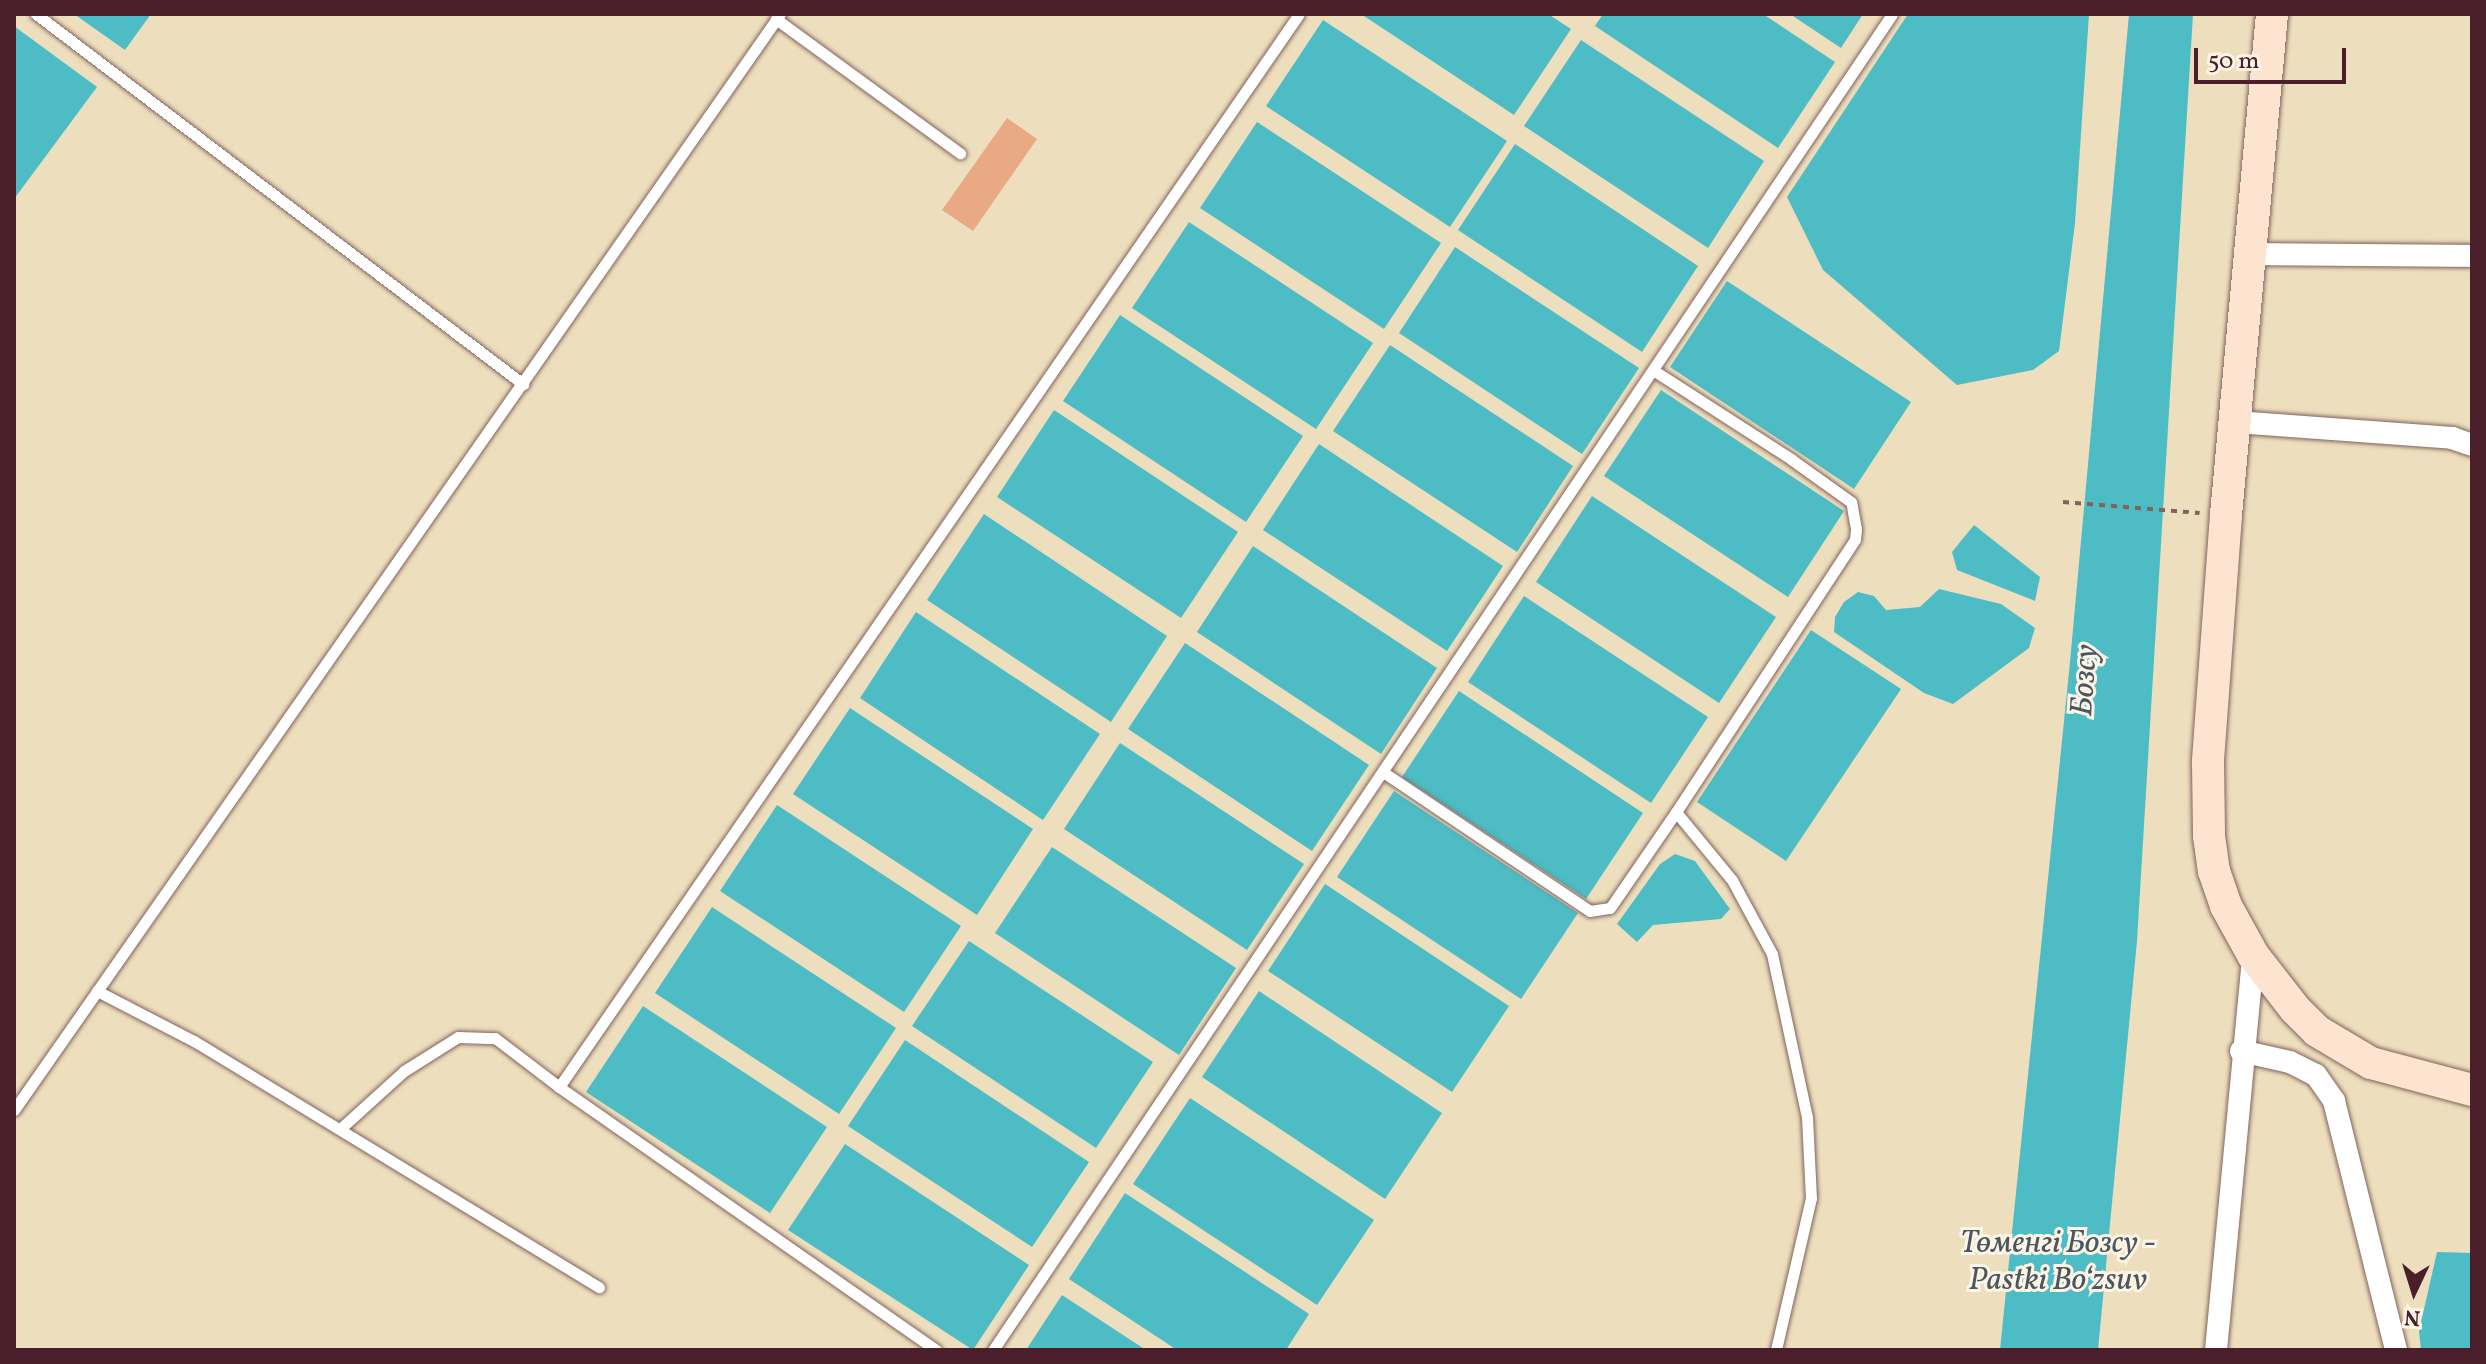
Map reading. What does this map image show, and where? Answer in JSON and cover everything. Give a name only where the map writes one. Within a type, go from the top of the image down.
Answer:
[{"type":"main road","points":[[2272,14],[2207,799],[2214,871],[2226,906],[2253,955],[2295,1009],[2343,1049],[2399,1073],[2472,1090]]},
{"type":"street","points":[[2252,254],[2472,256]]},
{"type":"street","points":[[2236,422],[2452,438],[2472,445]]},
{"type":"street","points":[[2216,1350],[2241,1051],[2253,955]]},
{"type":"street","points":[[2241,1051],[2290,1062],[2316,1075],[2334,1101],[2396,1350]]},
{"type":"lane","points":[[36,14],[523,384]]},
{"type":"lane","points":[[559,1087],[1299,14]]},
{"type":"lane","points":[[993,1350],[1892,14]]},
{"type":"lane","points":[[14,1110],[778,16],[960,153]]},
{"type":"lane","points":[[1383,772],[1590,911],[1610,908],[1676,812],[1855,539],[1856,529],[1851,502],[1653,370]]},
{"type":"lane","points":[[1676,812],[1732,880],[1772,954],[1807,1117],[1811,1198],[1776,1350]]},
{"type":"lane","points":[[97,991],[194,1041],[599,1287]]},
{"type":"lane","points":[[340,1129],[404,1071],[458,1037],[495,1038],[559,1087],[936,1350]]},
{"type":"path","points":[[2063,502],[2191,512]]},
{"type":"water","points":[[74,14],[151,14],[125,50]]},
{"type":"water","points":[[1361,14],[1548,14],[1571,29],[1514,115]]},
{"type":"water","points":[[1603,14],[1763,14],[1835,62],[1778,148],[1595,26]]},
{"type":"water","points":[[1790,14],[1863,14],[1841,48]]},
{"type":"water","points":[[1908,14],[2089,14],[2075,223],[2059,351],[2033,370],[1957,385],[1823,270],[1787,197]]},
{"type":"water","name":"Төменгі Бозсу - Pastki Boʻzsuv","points":[[2129,14],[2193,14],[2137,941],[2098,1350],[2000,1350],[2070,662]]},
{"type":"water","points":[[1323,20],[1507,141],[1450,227],[1266,106]]},
{"type":"water","points":[[14,26],[97,87],[14,199]]},
{"type":"water","points":[[1581,40],[1764,161],[1708,248],[1524,126]]},
{"type":"water","points":[[1257,122],[1441,243],[1384,329],[1200,208]]},
{"type":"water","points":[[1515,144],[1698,266],[1642,352],[1458,230]]},
{"type":"water","points":[[1189,222],[1373,343],[1316,429],[1132,308]]},
{"type":"water","points":[[1455,247],[1639,368],[1582,454],[1399,333]]},
{"type":"water","points":[[1727,281],[1911,402],[1854,489],[1670,367]]},
{"type":"water","points":[[1120,315],[1303,436],[1246,522],[1063,401]]},
{"type":"water","points":[[1390,345],[1573,466],[1517,552],[1333,431]]},
{"type":"water","points":[[1661,390],[1844,511],[1788,597],[1604,476]]},
{"type":"water","points":[[1054,410],[1238,532],[1181,618],[997,497]]},
{"type":"water","points":[[1319,444],[1503,566],[1447,651],[1263,530]]},
{"type":"water","points":[[1592,496],[1776,617],[1719,703],[1536,582]]},
{"type":"water","points":[[984,514],[1167,636],[1111,722],[927,600]]},
{"type":"water","points":[[1974,525],[2040,577],[2035,601],[1957,570],[1952,552]]},
{"type":"water","points":[[1253,546],[1437,668],[1381,754],[1197,632]]},
{"type":"water","points":[[1939,589],[2001,604],[2035,628],[2029,648],[1953,704],[1924,693],[1834,632],[1835,617],[1844,602],[1858,592],[1874,596],[1886,610],[1920,607]]},
{"type":"water","points":[[1524,596],[1708,717],[1651,803],[1468,682]]},
{"type":"water","points":[[916,612],[1100,734],[1043,820],[860,698]]},
{"type":"water","points":[[1811,630],[1901,689],[1786,861],[1697,802]]},
{"type":"water","points":[[1185,643],[1369,765],[1312,851],[1128,729]]},
{"type":"water","points":[[1459,691],[1643,813],[1586,899],[1402,777]]},
{"type":"water","points":[[850,708],[1033,829],[977,915],[793,794]]},
{"type":"water","points":[[1120,743],[1304,864],[1247,950],[1064,829]]},
{"type":"water","points":[[1394,791],[1578,913],[1521,999],[1337,877]]},
{"type":"water","points":[[777,805],[961,926],[904,1012],[720,891]]},
{"type":"water","points":[[1052,847],[1236,968],[1179,1055],[995,933]]},
{"type":"water","points":[[1675,854],[1695,861],[1730,909],[1721,919],[1653,925],[1637,942],[1617,924],[1660,864]]},
{"type":"water","points":[[1325,884],[1509,1006],[1452,1092],[1268,971]]},
{"type":"water","points":[[712,907],[896,1028],[839,1114],[655,993]]},
{"type":"water","points":[[969,941],[1153,1062],[1096,1148],[912,1026]]},
{"type":"water","points":[[1259,991],[1442,1113],[1385,1199],[1202,1077]]},
{"type":"water","points":[[643,1006],[827,1127],[770,1213],[586,1092]]},
{"type":"water","points":[[905,1040],[1089,1162],[1032,1247],[848,1126]]},
{"type":"water","points":[[1190,1098],[1374,1220],[1317,1305],[1133,1184]]},
{"type":"water","points":[[845,1144],[1029,1265],[973,1350],[788,1230]]},
{"type":"water","points":[[1125,1193],[1309,1314],[1286,1350],[1177,1350],[1069,1279]]},
{"type":"water","points":[[2437,1252],[2472,1253],[2472,1350],[2421,1350],[2419,1331]]},
{"type":"water","points":[[1062,1295],[1146,1350],[1026,1350]]},
{"type":"building","points":[[1007,118],[1037,139],[973,231],[942,210]]},
{"type":"water label","name":"Бозсу","points":[[2086,680]]}]
